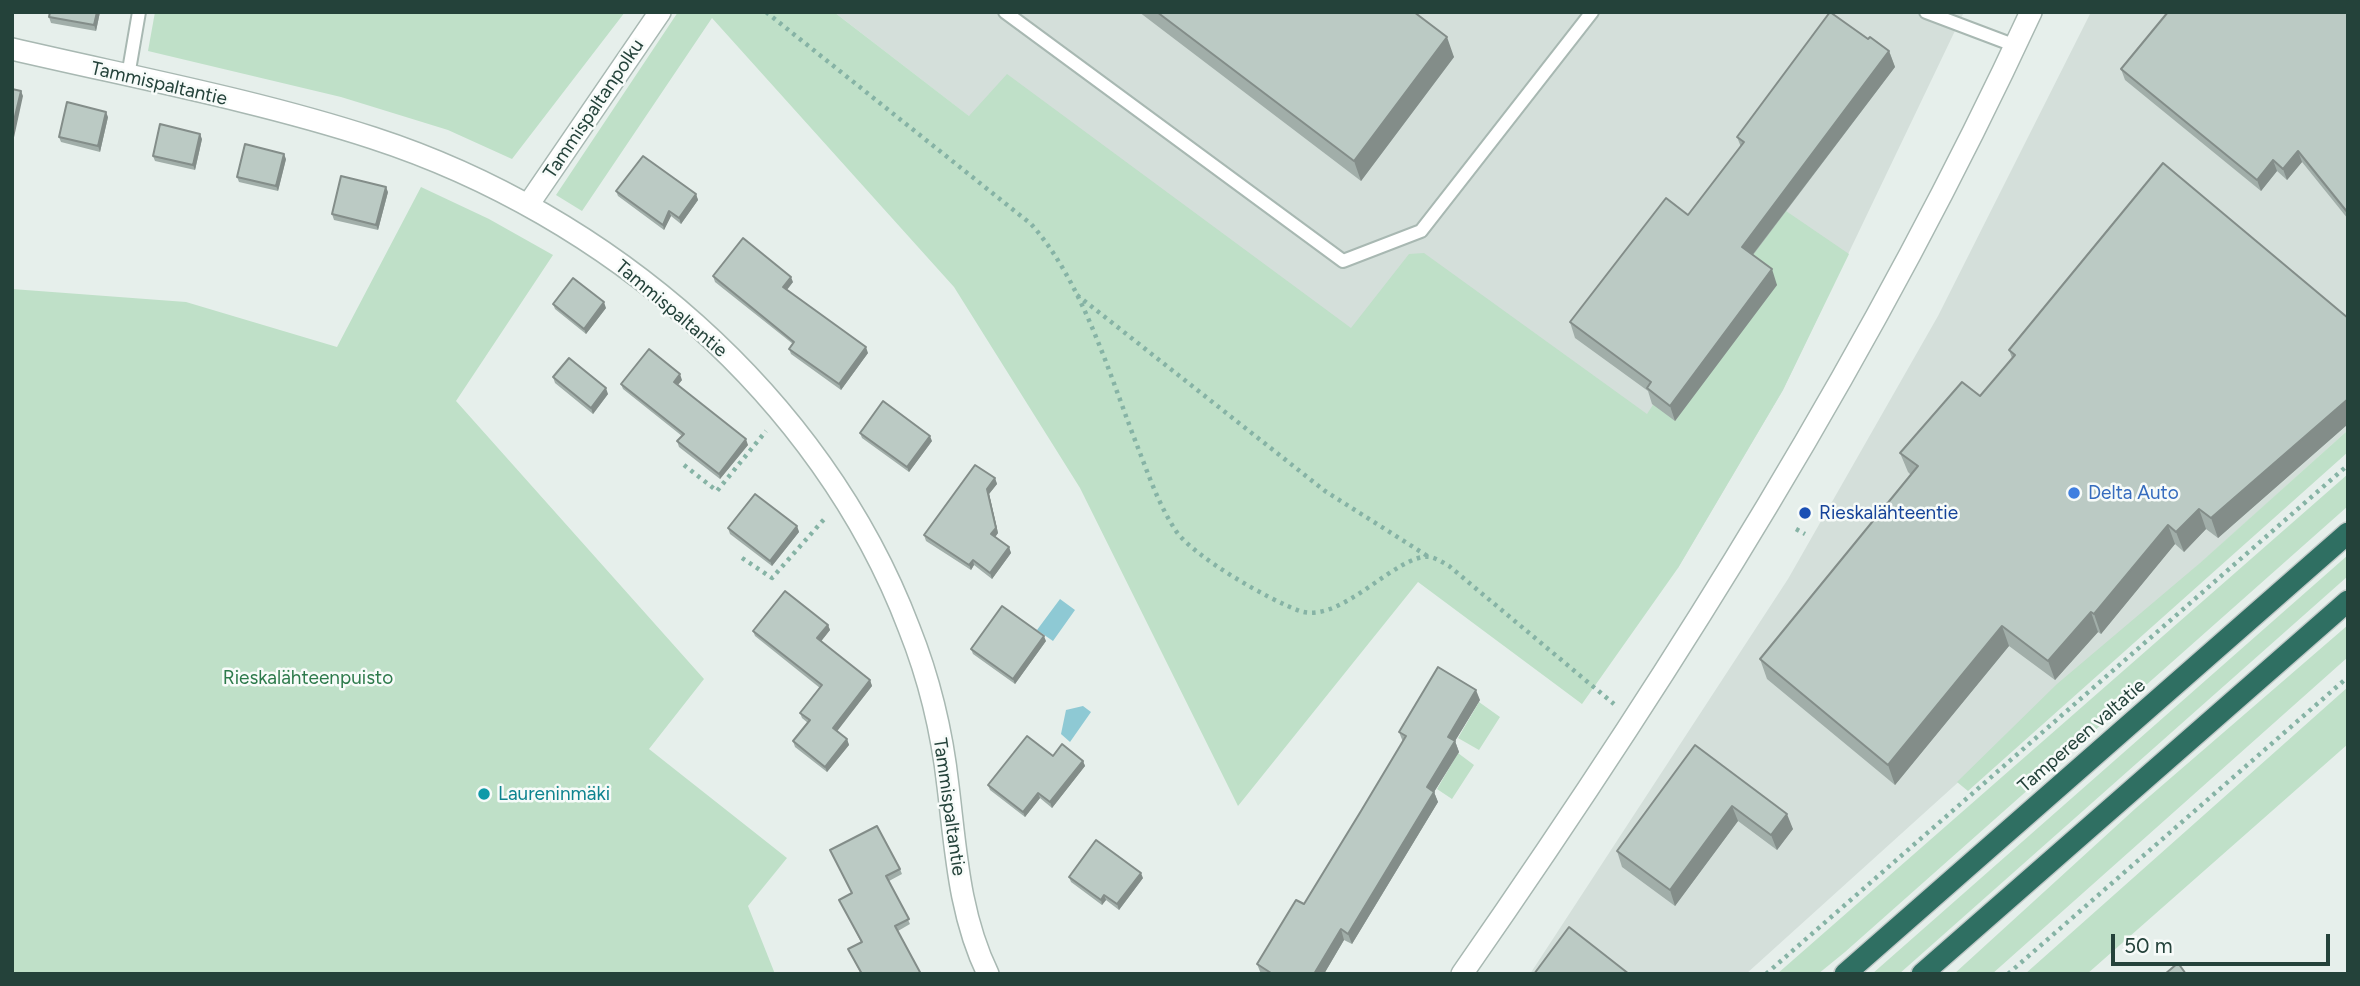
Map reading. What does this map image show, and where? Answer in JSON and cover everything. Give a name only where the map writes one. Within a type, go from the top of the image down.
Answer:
[{"type":"highway","name":"Tampereen valtatie","points":[[1845,974],[2348,533]]},
{"type":"highway","points":[[1922,974],[2348,601]]},
{"type":"street","name":"Tammispaltanpolku","points":[[528,205],[660,12]]},
{"type":"street","points":[[1462,974],[1634,720],[1775,494],[1863,341],[2031,12]]},
{"type":"street","name":"Tammispaltantie","points":[[12,49],[372,137],[428,158],[528,205],[588,242],[644,282],[700,328],[741,369],[804,443],[869,537],[886,569],[923,668],[942,743],[961,891],[971,933],[988,974]]},
{"type":"lane","points":[[128,76],[139,12]]},
{"type":"lane","points":[[1005,12],[1343,261],[1421,231],[1592,12]]},
{"type":"lane","points":[[1926,12],[2015,46]]},
{"type":"path","points":[[766,12],[1031,224],[1056,254],[1076,294],[1157,495],[1177,532],[1196,552],[1253,587],[1303,612],[1328,609],[1359,594],[1410,562],[1430,557]]},
{"type":"path","points":[[1076,294],[1325,491],[1430,557],[1449,566],[1634,720]]},
{"type":"path","points":[[762,420],[777,438]]},
{"type":"path","points":[[684,465],[717,491],[768,428]]},
{"type":"path","points":[[1766,974],[2348,466]]},
{"type":"path","points":[[830,511],[836,521]]},
{"type":"path","points":[[742,558],[772,578],[820,524]]},
{"type":"path","points":[[1796,529],[1805,534]]},
{"type":"path","points":[[2008,974],[2348,677]]},
{"type":"shaded area","points":[[834,12],[1964,12],[1783,390],[1678,568],[970,117]]},
{"type":"shaded area","points":[[2091,12],[2348,12],[2348,430],[1746,974],[1530,974],[1788,579],[1938,316]]},
{"type":"green space","points":[[155,12],[625,12],[512,159],[448,130],[341,97],[148,51]]},
{"type":"green space","points":[[678,12],[834,12],[969,116],[1007,74],[1351,328],[1409,254],[1424,253],[1647,414],[1743,268],[1786,211],[1849,254],[1783,390],[1678,568],[1582,704],[1418,582],[1238,806],[1080,488],[954,287],[712,18],[582,211],[556,195]]},
{"type":"green space","name":"Rieskalähteenpuisto","points":[[421,187],[489,219],[553,255],[456,401],[704,679],[649,749],[787,858],[748,906],[775,974],[12,974],[12,289],[186,302],[337,347]]},
{"type":"green space","points":[[2348,430],[2348,452],[1968,791],[1957,782],[2057,684],[2200,563]]},
{"type":"green space","points":[[2348,474],[2348,506],[1845,952],[1818,974],[1777,974]]},
{"type":"green space","points":[[2348,555],[2348,576],[1899,974],[1872,974]]},
{"type":"green space","points":[[2348,625],[2348,657],[1992,974],[1954,974],[2136,808]]},
{"type":"green space","points":[[2348,687],[2348,744],[2087,974],[2025,974]]},
{"type":"green space","points":[[1479,702],[1500,717],[1479,750],[1458,738]]},
{"type":"green space","points":[[1458,753],[1474,765],[1452,799],[1437,789]]},
{"type":"water","points":[[1060,599],[1075,610],[1053,641],[1037,630]]},
{"type":"water","points":[[1083,706],[1091,712],[1070,742],[1061,734],[1066,710]]},
{"type":"building","points":[[50,12],[97,12],[94,25],[49,17]]},
{"type":"building","points":[[1157,12],[1414,12],[1447,37],[1354,161]]},
{"type":"building","points":[[1830,12],[1889,51],[1742,247],[1772,269],[1670,406],[1647,388],[1651,382],[1570,322],[1666,198],[1688,215],[1744,142],[1737,137]]},
{"type":"building","points":[[2168,12],[2348,12],[2348,213],[2298,151],[2283,169],[2273,160],[2257,180],[2121,69]]},
{"type":"building","points":[[12,89],[21,91],[12,129]]},
{"type":"building","points":[[67,102],[106,112],[98,146],[59,137]]},
{"type":"building","points":[[160,124],[200,134],[193,165],[153,156]]},
{"type":"building","points":[[245,144],[284,154],[276,186],[237,177]]},
{"type":"building","points":[[643,156],[696,194],[679,218],[669,211],[663,225],[616,191]]},
{"type":"building","points":[[2163,163],[2348,318],[2348,399],[2211,518],[2199,509],[2176,532],[2168,525],[2094,614],[2091,612],[2048,661],[2002,626],[1888,765],[1760,659],[1918,466],[1900,453],[1962,382],[1980,396],[2015,355],[2009,350]]},
{"type":"building","points":[[341,176],[386,187],[376,225],[332,214]]},
{"type":"building","points":[[743,238],[791,277],[783,287],[866,347],[839,384],[789,349],[794,342],[713,276]]},
{"type":"building","points":[[573,278],[604,302],[584,329],[553,304]]},
{"type":"building","points":[[649,349],[680,374],[674,382],[746,439],[719,474],[677,441],[684,434],[621,384]]},
{"type":"building","points":[[569,358],[606,388],[591,408],[553,377]]},
{"type":"building","points":[[883,401],[930,436],[907,467],[860,433]]},
{"type":"building","points":[[975,465],[995,478],[987,489],[996,528],[991,534],[1009,547],[990,573],[973,560],[969,565],[924,535]]},
{"type":"building","points":[[755,494],[797,526],[770,561],[728,528]]},
{"type":"building","points":[[785,591],[828,625],[817,638],[870,680],[833,728],[847,739],[825,767],[793,741],[810,720],[800,713],[822,685],[753,631]]},
{"type":"building","points":[[1002,606],[1044,636],[1013,679],[971,649]]},
{"type":"building","points":[[1438,667],[1476,690],[1448,737],[1455,741],[1427,787],[1434,792],[1348,934],[1341,929],[1314,974],[1271,974],[1257,964],[1296,900],[1304,904],[1361,811],[1406,736],[1399,732]]},
{"type":"building","points":[[1027,736],[1053,756],[1062,744],[1083,761],[1050,802],[1038,793],[1023,812],[988,785]]},
{"type":"building","points":[[1695,745],[1787,814],[1771,835],[1732,806],[1670,890],[1617,851]]},
{"type":"building","points":[[877,826],[900,869],[886,876],[909,919],[895,926],[921,974],[862,974],[848,949],[862,942],[839,900],[852,893],[830,850]]},
{"type":"building","points":[[1096,840],[1141,873],[1117,904],[1104,895],[1101,900],[1069,877]]},
{"type":"building","points":[[1569,927],[1629,974],[1534,974]]},
{"type":"building","points":[[2178,963],[2186,974],[2165,974]]},
{"type":"place","name":"Delta Auto","points":[[2074,493]]},
{"type":"place","name":"Rieskalähteentie","points":[[1805,513]]},
{"type":"place","name":"Laureninmäki","points":[[484,794]]}]
